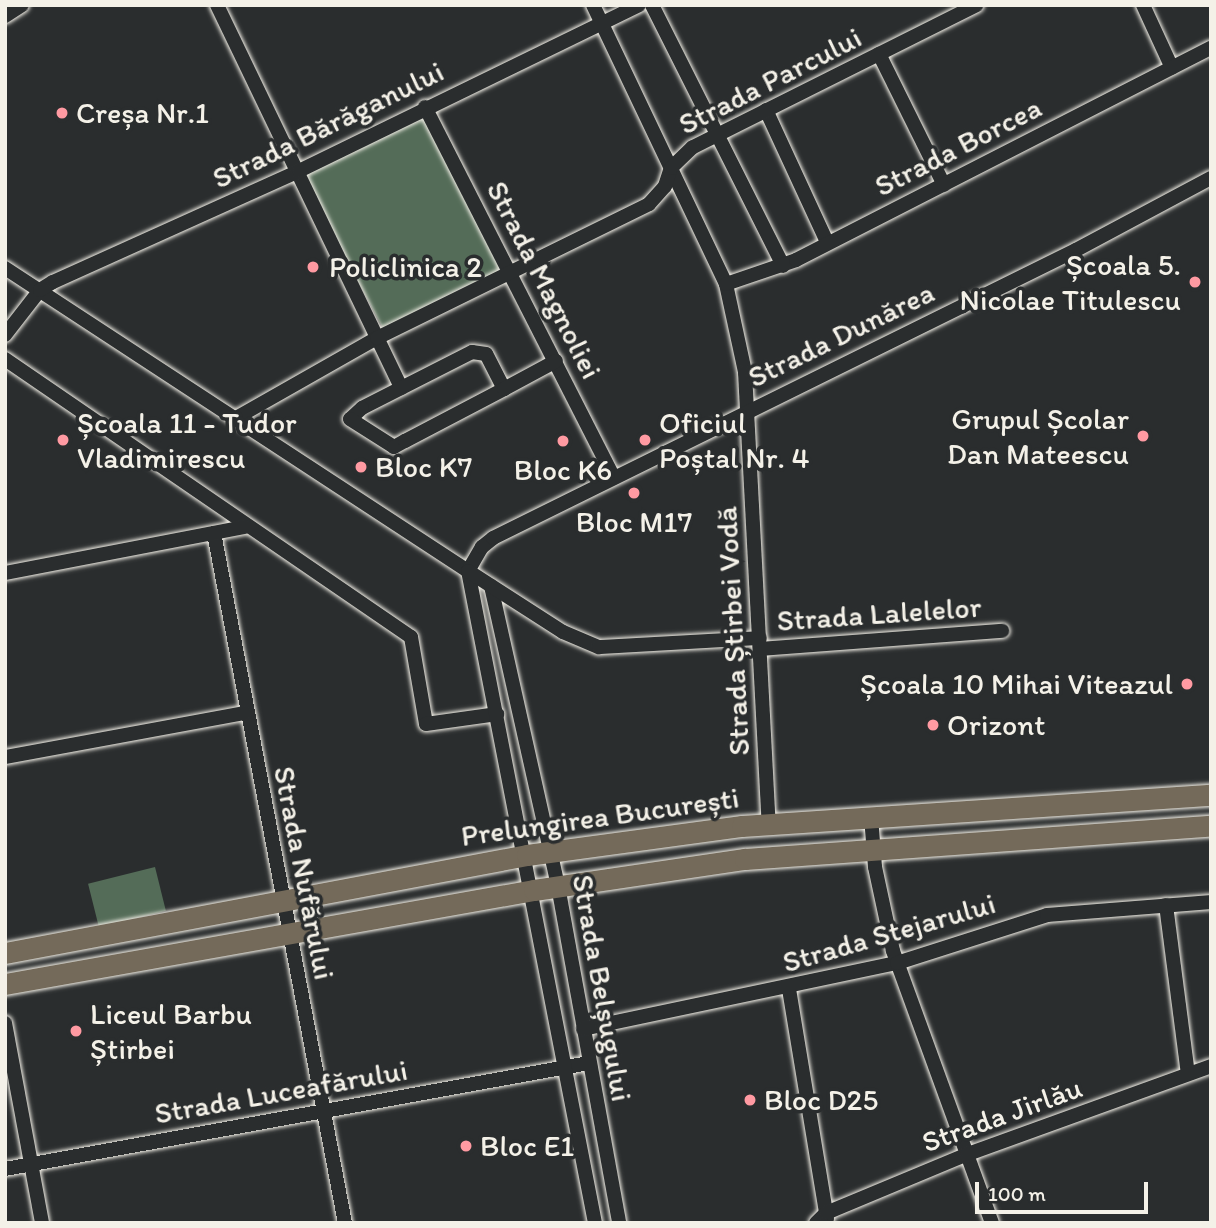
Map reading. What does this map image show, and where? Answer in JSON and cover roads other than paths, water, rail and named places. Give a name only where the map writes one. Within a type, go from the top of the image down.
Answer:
[{"type":"main road","name":"Prelungirea București","points":[[5,953],[282,898],[550,851],[769,824],[1211,795]]},
{"type":"main road","name":"Prelungirea București","points":[[5,984],[534,890],[746,859],[1211,826]]},
{"type":"street","points":[[5,16],[22,5]]},
{"type":"street","points":[[217,5],[401,388]]},
{"type":"street","name":"Strada Știrbei Vodă","points":[[593,5],[726,284],[745,372],[769,824]]},
{"type":"street","name":"Strada Bărăganului","points":[[40,290],[299,171],[425,107],[639,5]]},
{"type":"street","points":[[652,5],[783,266]]},
{"type":"street","name":"Strada Parcului","points":[[236,418],[377,338],[649,204],[665,186],[671,168],[693,147],[976,5]]},
{"type":"street","points":[[1143,5],[1172,68]]},
{"type":"street","name":"Strada Borcea","points":[[726,284],[783,266],[1211,48]]},
{"type":"street","points":[[879,54],[944,185]]},
{"type":"street","name":"Strada Magnoliei","points":[[425,107],[511,270],[614,478]]},
{"type":"street","points":[[766,110],[827,242]]},
{"type":"street","name":"Strada Dunărea","points":[[468,571],[482,547],[493,538],[747,410],[1076,250],[1211,178]]},
{"type":"street","points":[[5,268],[491,586]]},
{"type":"street","points":[[5,335],[40,290]]},
{"type":"street","points":[[504,389],[489,359],[479,351],[352,414],[352,423],[394,446],[504,389],[556,362]]},
{"type":"street","points":[[5,359],[245,527],[411,637],[426,724],[498,714]]},
{"type":"street","points":[[5,573],[245,527]]},
{"type":"street","name":"Strada Nufărului","points":[[214,533],[245,713],[345,1223]]},
{"type":"street","name":"Strada Belșugului","points":[[468,571],[534,890],[596,1223]]},
{"type":"street","name":"Strada Lalelelor","points":[[491,586],[564,632],[598,647],[760,643],[1002,631]]},
{"type":"street","name":"Strada Belșugului","points":[[491,586],[558,886],[619,1223]]},
{"type":"street","points":[[5,757],[245,713]]},
{"type":"street","points":[[871,817],[872,848],[897,963],[992,1223]]},
{"type":"street","name":"Strada Stejarului","points":[[583,1029],[789,989],[897,963],[1047,915],[1211,902]]},
{"type":"street","points":[[1166,905],[1188,1074]]},
{"type":"street","points":[[789,989],[823,1219]]},
{"type":"street","points":[[5,1023],[42,1223]]},
{"type":"street","name":"Strada Luceafărului","points":[[5,1169],[589,1063]]},
{"type":"street","name":"Strada Jirlău","points":[[823,1219],[968,1154],[1211,1066]]},
{"type":"place","name":"Creșa Nr.1","points":[[62,113]]},
{"type":"place","name":"Policlinica 2","points":[[313,267]]},
{"type":"place","name":"Școala 5. Nicolae Titulescu","points":[[1195,282]]},
{"type":"place","name":"Grupul Școlar Dan Mateescu","points":[[1143,436]]},
{"type":"place","name":"Școala 11 - Tudor Vladimirescu","points":[[63,440]]},
{"type":"place","name":"Oficiul Poștal Nr. 4","points":[[645,440]]},
{"type":"place","name":"Bloc K6","points":[[563,441]]},
{"type":"place","name":"Bloc K7","points":[[361,467]]},
{"type":"place","name":"Bloc M17","points":[[634,493]]},
{"type":"place","name":"Școala 10 Mihai Viteazul","points":[[1187,684]]},
{"type":"place","name":"Orizont","points":[[933,725]]},
{"type":"place","name":"Liceul Barbu Știrbei","points":[[76,1031]]},
{"type":"place","name":"Bloc D25","points":[[750,1100]]},
{"type":"place","name":"Bloc E1","points":[[466,1146]]}]
